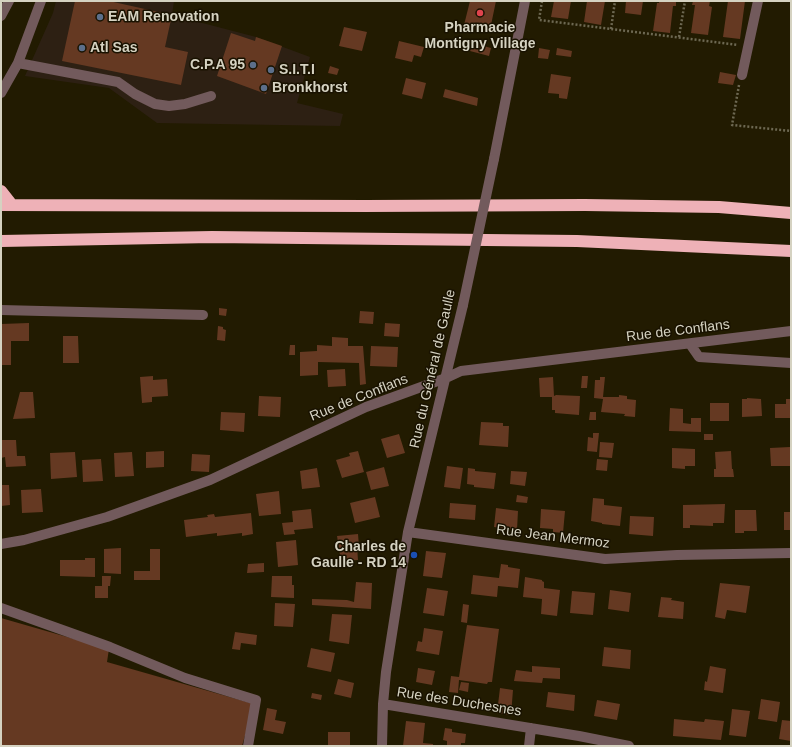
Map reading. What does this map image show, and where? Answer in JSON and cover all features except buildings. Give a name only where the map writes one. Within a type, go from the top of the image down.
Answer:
[{"type":"highway","points":[[1,191],[7,205],[585,205],[719,207],[791,213]]},
{"type":"highway","points":[[1,241],[212,237],[576,241],[791,251]]},
{"type":"street","points":[[1,16],[9,1]]},
{"type":"street","points":[[1,94],[18,63],[41,1]]},
{"type":"street","name":"Rue du Général de Gaulle","points":[[382,746],[383,704],[386,672],[408,532],[463,306],[525,1]]},
{"type":"street","points":[[742,74],[758,1]]},
{"type":"street","points":[[18,63],[118,82],[135,94],[155,104],[169,106],[185,104],[211,96]]},
{"type":"street","points":[[1,310],[202,315]]},
{"type":"street","name":"Rue de Conflans","points":[[1,544],[24,540],[107,517],[210,480],[366,407],[446,378],[461,371],[791,331]]},
{"type":"street","points":[[690,344],[698,357],[791,363]]},
{"type":"street","name":"Rue Jean Mermoz","points":[[408,532],[605,559],[677,555],[791,553]]},
{"type":"street","points":[[1,608],[110,647],[185,678],[256,700],[248,746]]},
{"type":"street","name":"Rue des Duchesnes","points":[[383,704],[579,736],[629,746]]},
{"type":"street","name":"Rue des Duchesnes","points":[[529,746],[532,728]]},
{"type":"path","points":[[542,1],[539,20],[748,46]]},
{"type":"path","points":[[611,29],[615,1]]},
{"type":"path","points":[[679,37],[685,1]]},
{"type":"path","points":[[742,74],[732,125],[791,131]]},
{"type":"shaded area","points":[[56,1],[174,1],[172,15],[256,37],[310,57],[297,103],[343,114],[340,126],[157,123],[109,88],[25,76],[53,13]]},
{"type":"place","name":"Pharmacie Montigny Village","points":[[480,13]]},
{"type":"place","name":"EAM Renovation","points":[[100,17]]},
{"type":"place","name":"Atl Sas","points":[[82,48]]},
{"type":"place","name":"C.P.A 95","points":[[253,65]]},
{"type":"place","name":"S.I.T.I","points":[[271,70]]},
{"type":"place","name":"Bronkhorst","points":[[264,88]]},
{"type":"place","name":"Charles de Gaulle - RD 14","points":[[414,555]]}]
